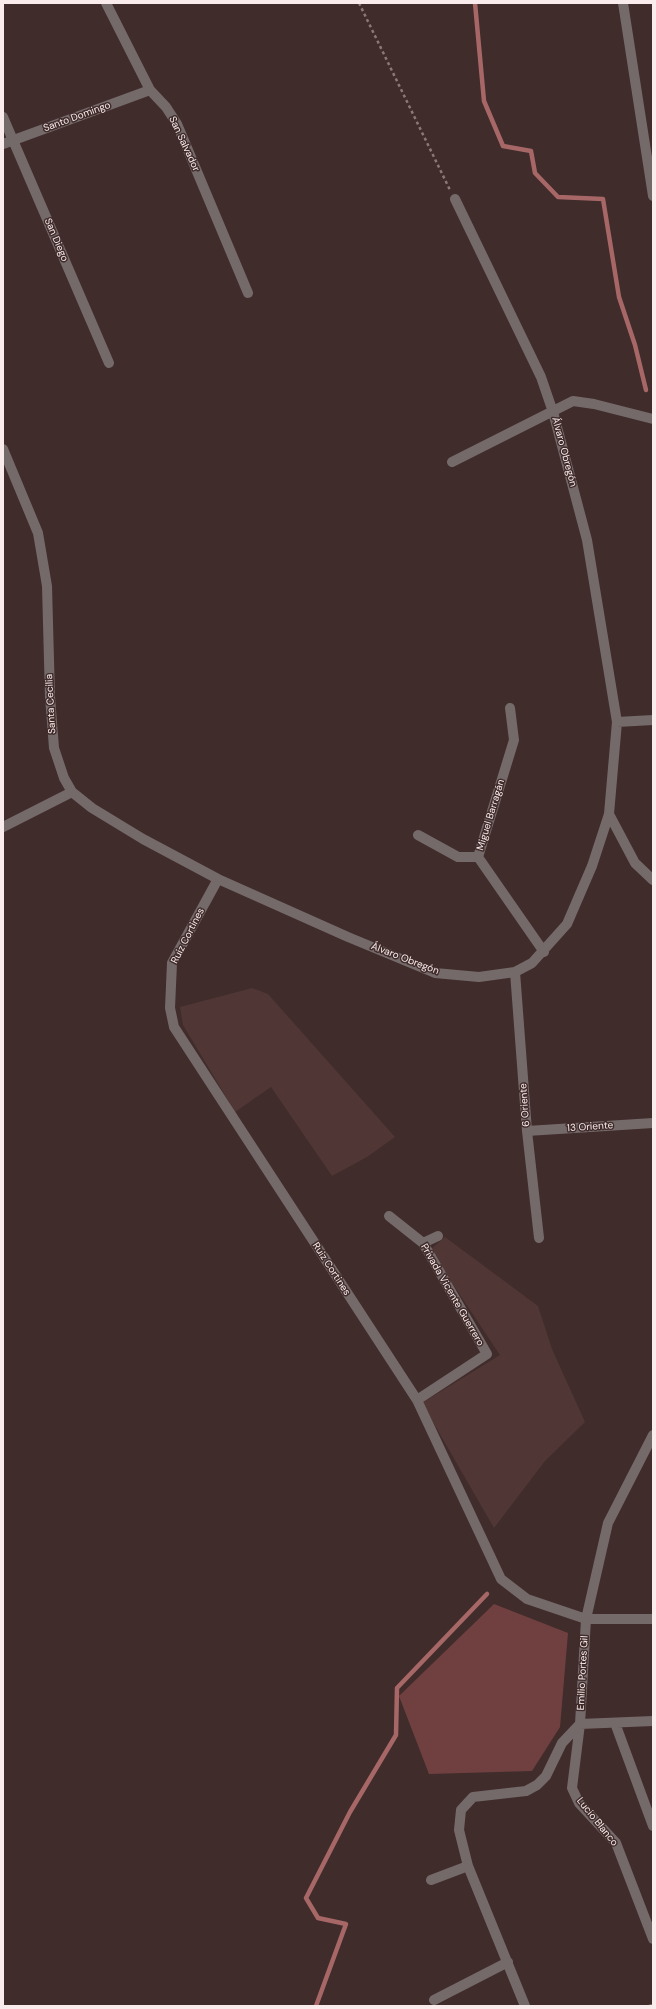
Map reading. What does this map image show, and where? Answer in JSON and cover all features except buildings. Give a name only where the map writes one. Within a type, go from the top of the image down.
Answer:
[{"type":"street","name":"San Salvador","points":[[106,3],[150,90],[166,107],[177,124],[248,293]]},
{"type":"street","points":[[623,3],[652,190]]},
{"type":"street","name":"Santo Domingo","points":[[3,144],[150,90]]},
{"type":"street","name":"San Diego","points":[[3,117],[109,364]]},
{"type":"street","name":"Álvaro Obregón","points":[[218,879],[348,937],[435,973],[479,977],[515,972],[532,963],[544,952],[567,924],[592,866],[610,814],[617,722],[587,540],[553,412],[541,376],[455,199]]},
{"type":"street","points":[[452,462],[573,401],[594,404],[653,418]]},
{"type":"street","name":"Santa Cecilia","points":[[3,449],[38,533],[47,586],[50,697],[54,748],[64,778],[72,792],[98,812],[218,879]]},
{"type":"street","name":"Miguel Barragán","points":[[510,708],[514,740],[478,857],[544,952]]},
{"type":"street","points":[[617,722],[653,720]]},
{"type":"street","points":[[3,827],[72,792]]},
{"type":"street","points":[[610,814],[635,863],[653,880]]},
{"type":"street","points":[[418,835],[458,856],[478,857]]},
{"type":"street","name":"Ruiz Cortines","points":[[218,879],[172,963],[170,1008],[174,1027],[417,1400],[501,1579],[527,1599],[586,1619],[653,1619]]},
{"type":"street","name":"6 Oriente","points":[[515,972],[527,1131],[539,1238]]},
{"type":"street","name":"13 Oriente","points":[[527,1131],[653,1123]]},
{"type":"street","name":"Privada Vicente Guerrero","points":[[389,1216],[423,1243],[487,1354],[417,1400]]},
{"type":"street","points":[[423,1243],[438,1236]]},
{"type":"street","name":"Emilio Portes Gil","points":[[525,2006],[468,1866],[459,1830],[461,1810],[473,1797],[526,1791],[537,1785],[546,1776],[562,1743],[580,1724],[586,1619],[608,1523],[653,1435]]},
{"type":"street","points":[[580,1724],[653,1721]]},
{"type":"street","points":[[615,1723],[653,1826]]},
{"type":"street","name":"Lucio Blanco","points":[[580,1724],[572,1788],[579,1802],[616,1843],[653,1939]]},
{"type":"street","points":[[430,1880],[468,1866]]},
{"type":"street","points":[[434,2000],[508,1962]]},
{"type":"path","points":[[359,3],[455,199]]},
{"type":"path","points":[[649,2006],[653,2005]]},
{"type":"shaded area","points":[[252,988],[268,994],[395,1137],[367,1157],[332,1176],[271,1087],[235,1112],[183,1025],[180,1007]]},
{"type":"shaded area","points":[[445,1237],[538,1306],[552,1349],[585,1422],[545,1461],[494,1528],[422,1403],[500,1355],[430,1250]]},
{"type":"shaded area","points":[[494,1604],[568,1633],[560,1727],[532,1771],[429,1774],[399,1696]]},
{"type":"waterway","points":[[475,3],[484,101],[503,146],[531,151],[535,173],[558,197],[603,199],[619,297],[635,345],[646,390]]},
{"type":"waterway","points":[[316,2006],[346,1924],[318,1918],[306,1898],[350,1812],[396,1735],[397,1688],[487,1594]]}]
